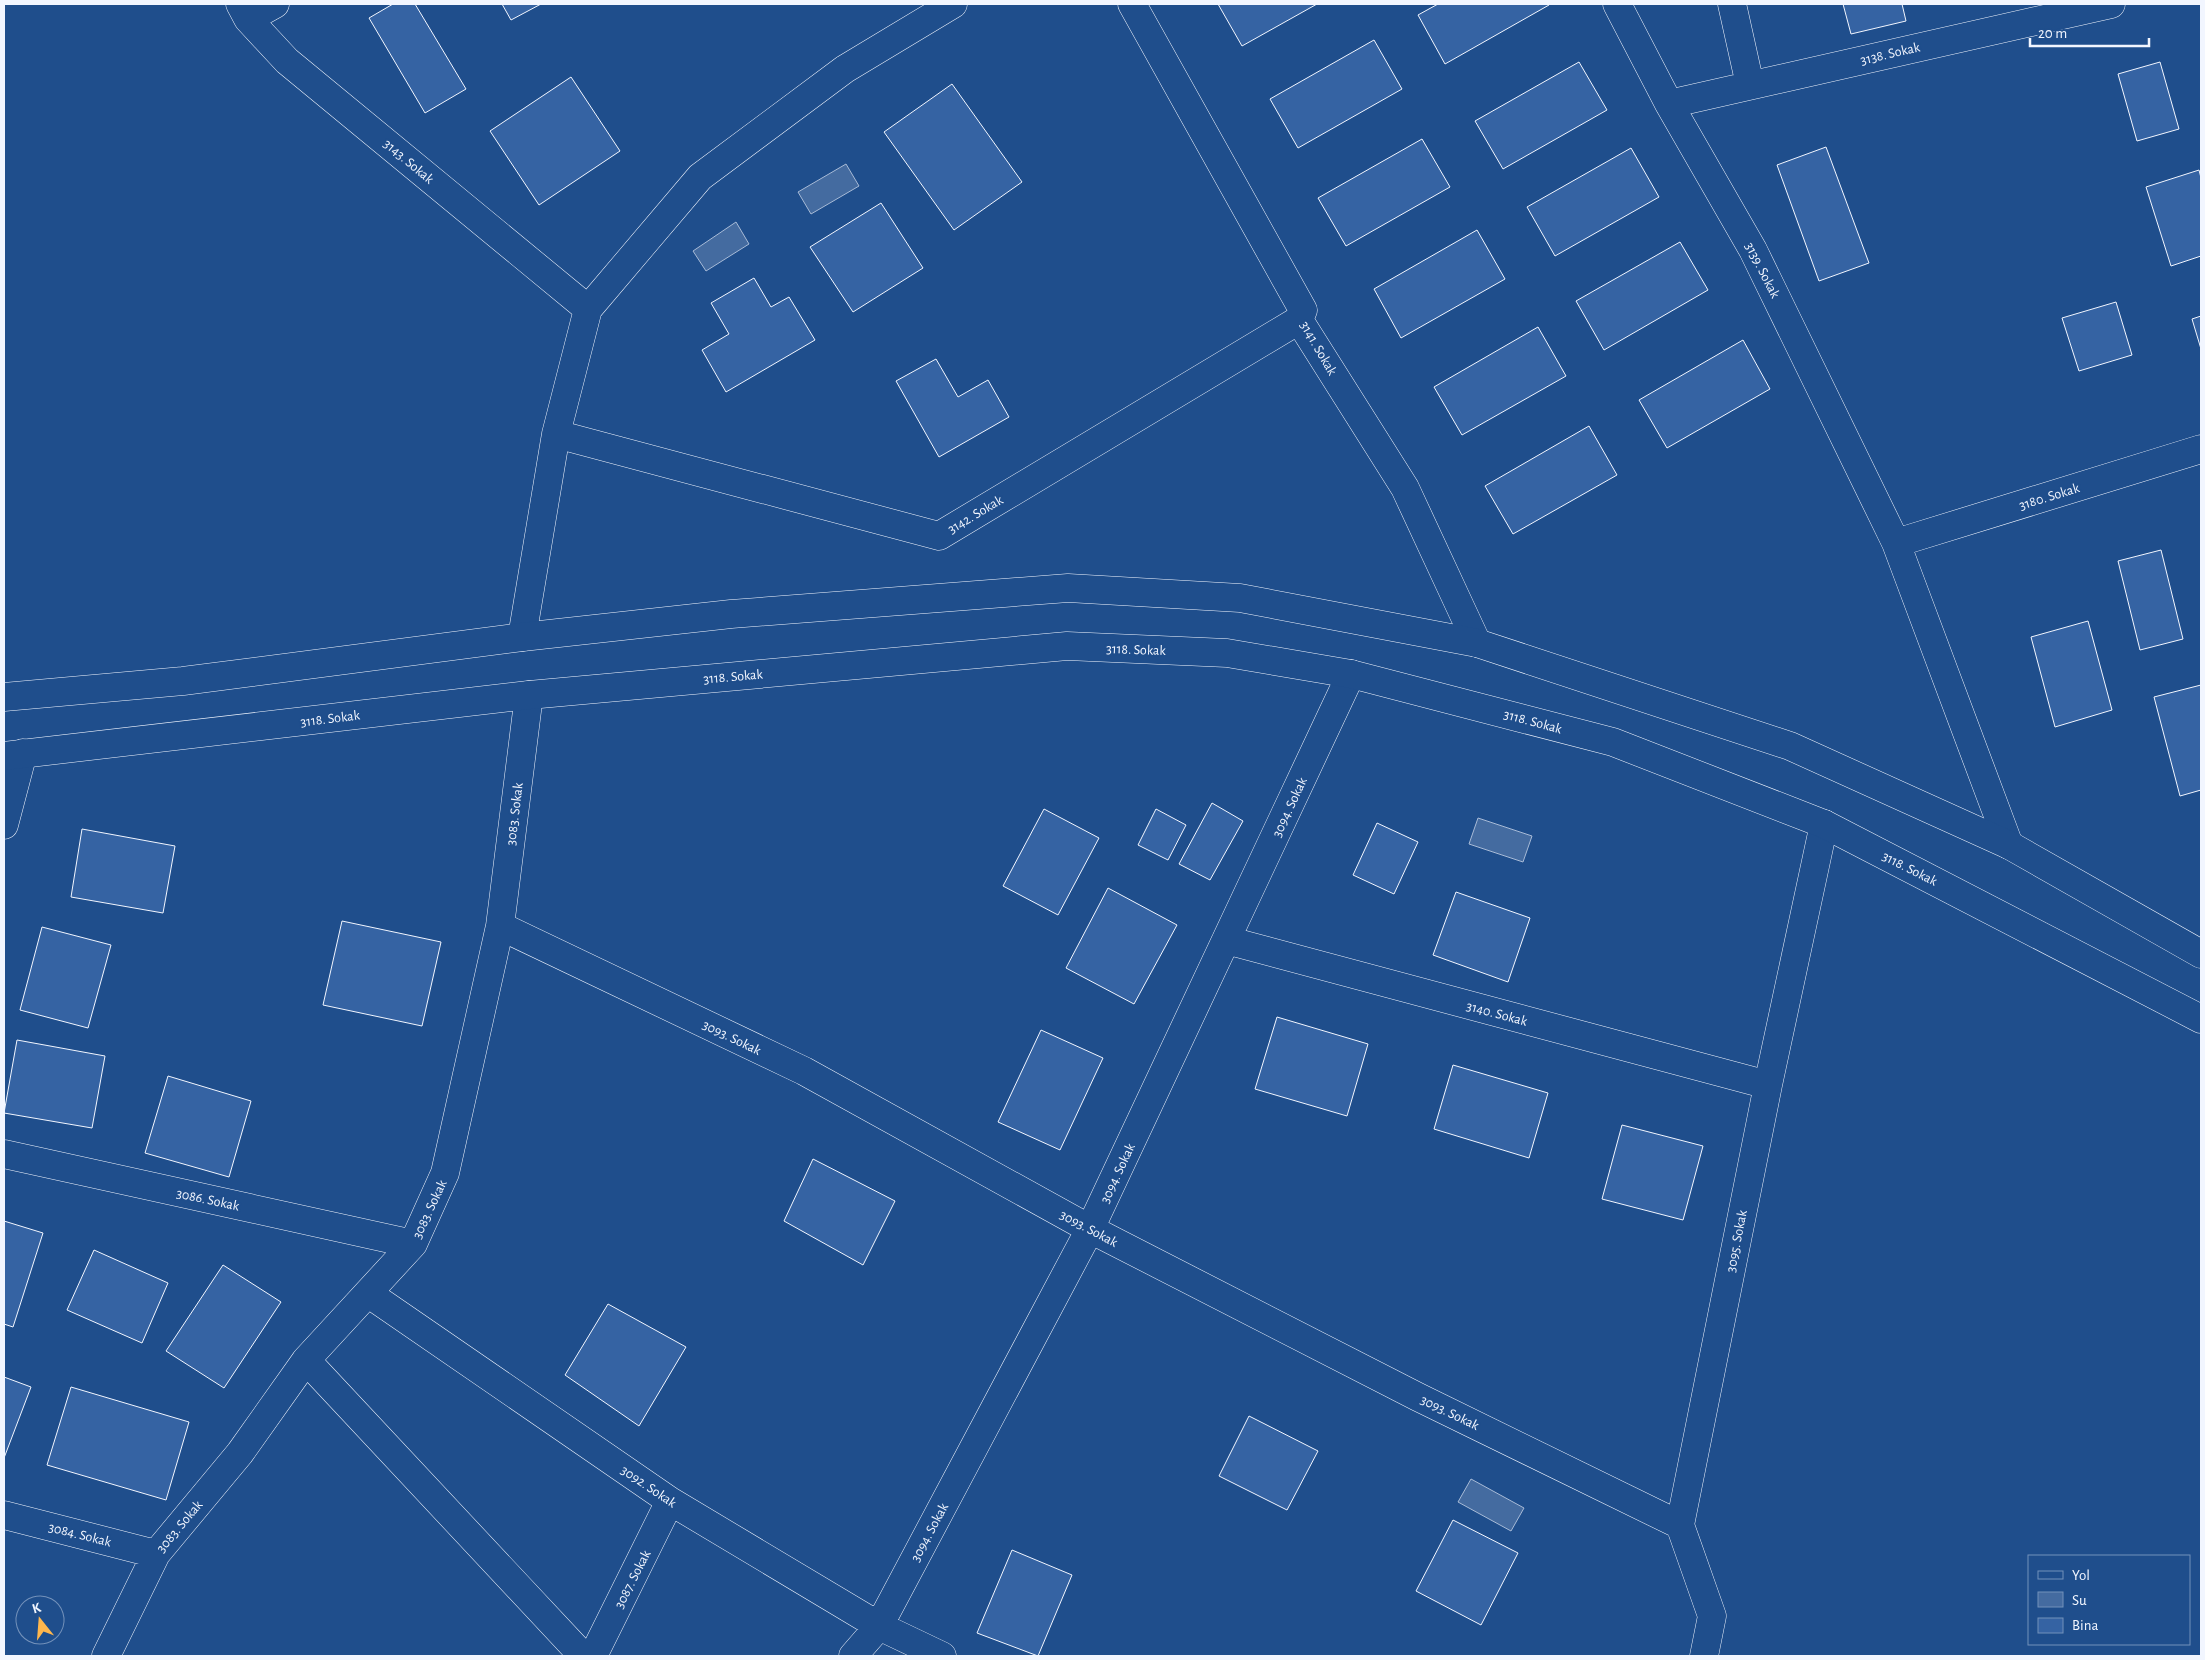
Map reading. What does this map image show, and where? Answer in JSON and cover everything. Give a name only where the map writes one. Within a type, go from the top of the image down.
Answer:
[{"type":"street","points":[[244,12],[275,4]]},
{"type":"street","points":[[522,636],[556,434],[588,310],[700,177],[844,69],[953,4]]},
{"type":"street","name":"3141. Sokak","points":[[1132,4],[1304,310],[1299,320],[1405,488],[1477,643]]},
{"type":"street","name":"3139. Sokak","points":[[1617,4],[1669,104],[1753,250],[1896,543],[2009,844]]},
{"type":"street","points":[[1732,4],[1750,85]]},
{"type":"street","name":"3138. Sokak","points":[[1669,104],[2111,4]]},
{"type":"street","name":"3143. Sokak","points":[[244,12],[288,61],[588,310]]},
{"type":"street","name":"3142. Sokak","points":[[556,434],[939,536],[1299,320]]},
{"type":"street","name":"3180. Sokak","points":[[1896,543],[2201,449]]},
{"type":"street","points":[[4,697],[183,681],[522,636],[731,614],[1068,588],[1240,598],[1477,643],[1790,746],[2009,844],[2201,954]]},
{"type":"street","name":"3118. Sokak","points":[[13,755],[529,695],[1067,646],[1227,653],[1351,674],[1613,742],[1824,824],[2201,1019]]},
{"type":"street","name":"3094. Sokak","points":[[853,1656],[879,1626],[1090,1229],[1351,674]]},
{"type":"street","name":"3083. Sokak","points":[[106,1656],[156,1554],[240,1453],[306,1360],[369,1294],[413,1244],[445,1173],[500,926],[529,695]]},
{"type":"street","points":[[4,826],[13,755]]},
{"type":"street","name":"3095. Sokak","points":[[1680,1525],[1768,1085],[1824,824]]},
{"type":"street","name":"3093. Sokak","points":[[500,926],[804,1071],[1090,1229],[1418,1397],[1680,1525]]},
{"type":"street","name":"3140. Sokak","points":[[1226,940],[1768,1085]]},
{"type":"street","name":"3086. Sokak","points":[[4,1154],[413,1244]]},
{"type":"street","name":"3092. Sokak","points":[[369,1294],[670,1501],[879,1626],[942,1656]]},
{"type":"street","points":[[306,1360],[583,1656]]},
{"type":"street","name":"3087. Sokak","points":[[593,1656],[670,1501]]},
{"type":"street","name":"3084. Sokak","points":[[4,1515],[156,1554]]},
{"type":"street","points":[[1680,1525],[1712,1616],[1704,1656]]},
{"type":"water","points":[[846,164],[859,186],[811,214],[798,192]]},
{"type":"water","points":[[736,222],[749,244],[706,271],[693,251]]},
{"type":"water","points":[[1478,818],[1532,836],[1523,862],[1469,844]]},
{"type":"water","points":[[1471,1479],[1524,1508],[1511,1531],[1458,1502]]},
{"type":"building","points":[[393,4],[415,4],[466,89],[425,113],[369,18]]},
{"type":"building","points":[[502,4],[541,4],[511,20]]},
{"type":"building","points":[[1218,4],[1317,4],[1242,46]]},
{"type":"building","points":[[1438,4],[1549,5],[1445,64],[1418,15]]},
{"type":"building","points":[[1843,4],[1902,4],[1906,21],[1851,34]]},
{"type":"building","points":[[1374,40],[1402,89],[1298,148],[1270,99]]},
{"type":"building","points":[[1579,62],[1607,110],[1503,169],[1475,121]]},
{"type":"building","points":[[2160,62],[2179,129],[2137,141],[2118,74]]},
{"type":"building","points":[[571,77],[620,151],[539,205],[490,131]]},
{"type":"building","points":[[952,84],[1022,182],[954,230],[884,132]]},
{"type":"building","points":[[1422,139],[1450,187],[1346,246],[1318,198]]},
{"type":"building","points":[[1826,147],[1869,263],[1819,281],[1777,165]]},
{"type":"building","points":[[1631,148],[1659,197],[1555,256],[1527,207]]},
{"type":"building","points":[[2199,170],[2201,178],[2201,256],[2171,266],[2146,187]]},
{"type":"building","points":[[881,203],[923,268],[853,312],[810,247]]},
{"type":"building","points":[[1477,230],[1505,279],[1401,338],[1374,289]]},
{"type":"building","points":[[1680,242],[1708,290],[1604,350],[1576,301]]},
{"type":"building","points":[[754,278],[771,307],[789,297],[815,340],[726,392],[702,350],[729,334],[711,303]]},
{"type":"building","points":[[2116,302],[2132,355],[2079,371],[2062,318]]},
{"type":"building","points":[[2201,316],[2201,349],[2192,319]]},
{"type":"building","points":[[1538,327],[1566,376],[1462,435],[1434,387]]},
{"type":"building","points":[[1743,340],[1770,389],[1667,448],[1639,400]]},
{"type":"building","points":[[936,359],[958,397],[988,380],[1009,417],[939,457],[896,381]]},
{"type":"building","points":[[1589,426],[1617,475],[1513,534],[1485,486]]},
{"type":"building","points":[[2161,550],[2183,639],[2140,650],[2118,561]]},
{"type":"building","points":[[2088,621],[2112,710],[2055,727],[2031,637]]},
{"type":"building","points":[[2201,685],[2201,790],[2180,796],[2154,697]]},
{"type":"building","points":[[1212,803],[1243,821],[1210,880],[1179,864]]},
{"type":"building","points":[[1044,809],[1099,838],[1058,915],[1003,886]]},
{"type":"building","points":[[1156,809],[1186,825],[1168,860],[1138,845]]},
{"type":"building","points":[[1377,823],[1418,842],[1394,894],[1353,875]]},
{"type":"building","points":[[82,829],[175,846],[163,913],[71,897]]},
{"type":"building","points":[[1108,888],[1177,925],[1134,1004],[1066,968]]},
{"type":"building","points":[[1456,892],[1530,918],[1508,982],[1433,955]]},
{"type":"building","points":[[342,921],[441,942],[422,1026],[323,1005]]},
{"type":"building","points":[[42,927],[111,945],[88,1028],[20,1010]]},
{"type":"building","points":[[1277,1017],[1368,1044],[1347,1116],[1255,1089]]},
{"type":"building","points":[[1041,1030],[1103,1058],[1060,1150],[998,1122]]},
{"type":"building","points":[[17,1040],[105,1056],[92,1128],[4,1113]]},
{"type":"building","points":[[1453,1065],[1548,1093],[1529,1158],[1434,1129]]},
{"type":"building","points":[[168,1076],[251,1101],[229,1177],[145,1153]]},
{"type":"building","points":[[1622,1125],[1703,1146],[1683,1220],[1602,1199]]},
{"type":"building","points":[[813,1159],[895,1201],[863,1265],[784,1221]]},
{"type":"building","points":[[4,1221],[43,1233],[13,1327],[4,1324]]},
{"type":"building","points":[[94,1250],[168,1283],[142,1343],[67,1310]]},
{"type":"building","points":[[223,1265],[281,1302],[224,1388],[166,1351]]},
{"type":"building","points":[[608,1304],[686,1347],[639,1426],[565,1375]]},
{"type":"building","points":[[4,1377],[31,1387],[4,1458]]},
{"type":"building","points":[[71,1387],[189,1422],[166,1500],[47,1465]]},
{"type":"building","points":[[1249,1416],[1318,1451],[1287,1510],[1219,1476]]},
{"type":"building","points":[[1453,1520],[1518,1553],[1481,1625],[1416,1591]]},
{"type":"building","points":[[1012,1550],[1072,1575],[1038,1656],[977,1633]]}]
